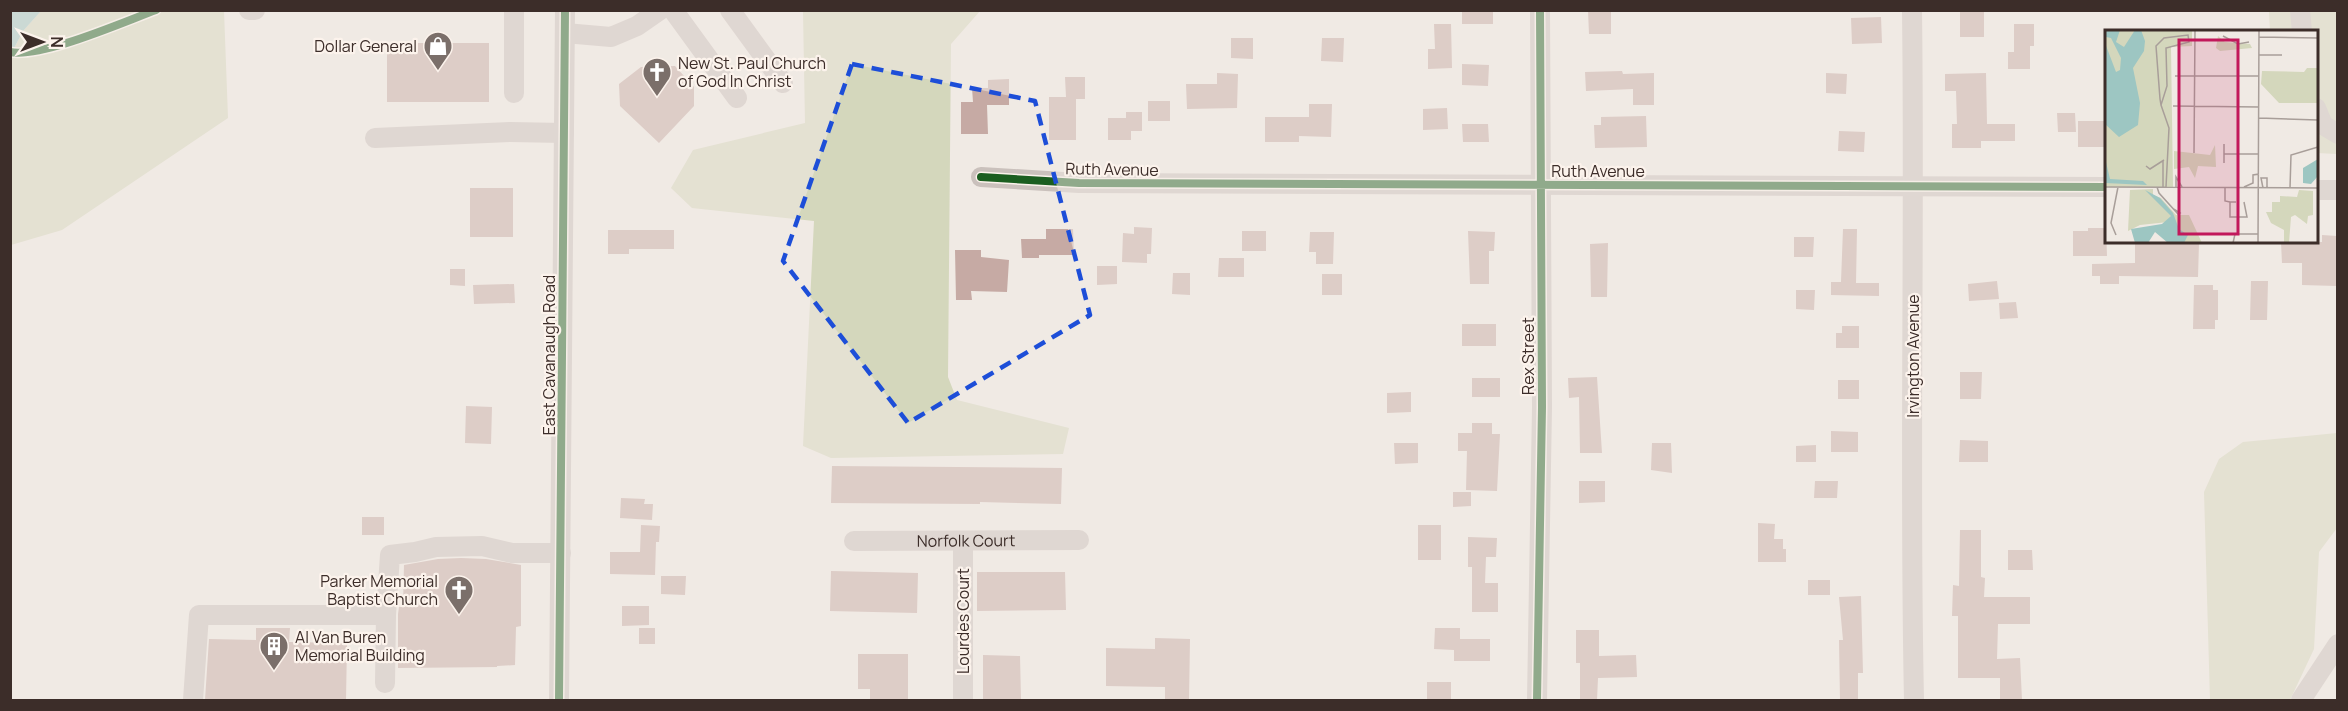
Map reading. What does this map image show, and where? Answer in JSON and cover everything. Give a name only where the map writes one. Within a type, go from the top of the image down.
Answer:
[{"type":"street","points":[[249,10],[255,10]]},
{"type":"street","points":[[514,10],[514,93]]},
{"type":"street","name":"East Cavanaugh Road","points":[[559,700],[565,10]]},
{"type":"street","points":[[565,33],[611,37],[637,26],[660,10]]},
{"type":"street","points":[[673,10],[737,98]]},
{"type":"street","points":[[730,10],[783,83]]},
{"type":"street","name":"Rex Street","points":[[1537,700],[1542,407],[1540,10]]},
{"type":"street","name":"Irvington Avenue","points":[[1912,10],[1914,186],[1911,568],[1914,700]]},
{"type":"street","points":[[2300,10],[2302,30]]},
{"type":"street","points":[[2318,113],[2323,125],[2337,134]]},
{"type":"street","points":[[375,138],[510,132],[564,133]]},
{"type":"street","name":"Ruth Avenue","points":[[981,177],[1079,183],[2105,187]]},
{"type":"street","points":[[2318,190],[2337,190]]},
{"type":"street","name":"Norfolk Court","points":[[854,541],[1079,540]]},
{"type":"street","name":"Lourdes Court","points":[[963,541],[963,700]]},
{"type":"street","points":[[385,683],[390,555],[448,547],[482,546],[512,553],[561,553]]},
{"type":"street","points":[[193,700],[199,615],[386,615]]},
{"type":"street","points":[[2301,700],[2337,644]]},
{"type":"highlighted area","points":[[852,64],[1035,101],[1090,315],[908,423],[783,261]]},
{"type":"green space","points":[[41,11],[224,11],[228,118],[62,230],[11,245],[11,54],[23,31]]},
{"type":"green space","points":[[803,11],[980,11],[951,44],[948,377],[957,400],[1069,428],[1063,454],[831,458],[803,446],[814,221],[692,208],[671,188],[693,150],[805,123]]},
{"type":"green space","points":[[2269,11],[2337,11],[2337,154],[2318,153],[2318,30],[2270,30]]},
{"type":"green space","points":[[2337,433],[2337,528],[2319,552],[2314,649],[2290,700],[2210,700],[2204,492],[2219,459],[2243,442]]},
{"type":"water","points":[[11,10],[41,11],[23,31],[11,54]]},
{"type":"building","points":[[1462,10],[1493,10],[1493,24],[1462,24]]},
{"type":"building","points":[[1588,10],[1611,10],[1611,34],[1589,34]]},
{"type":"building","points":[[1960,10],[1984,10],[1984,37],[1960,37]]},
{"type":"building","points":[[1881,17],[1882,43],[1852,44],[1851,18]]},
{"type":"building","points":[[1434,24],[1451,24],[1452,68],[1428,69],[1428,49],[1435,49]]},
{"type":"building","points":[[2014,24],[2034,24],[2034,46],[2030,46],[2030,69],[2008,69],[2008,52],[2014,52]]},
{"type":"building","points":[[1231,38],[1253,38],[1253,59],[1231,58]]},
{"type":"building","points":[[1322,38],[1344,38],[1343,62],[1321,61]]},
{"type":"building","name":"Dollar General","points":[[387,43],[489,43],[489,102],[387,102]]},
{"type":"building","points":[[1462,64],[1489,65],[1488,86],[1462,85]]},
{"type":"building","name":"New St. Paul Church of God In Christ","points":[[675,66],[694,87],[694,106],[659,143],[620,106],[619,84],[641,67]]},
{"type":"building","points":[[1622,71],[1623,74],[1654,73],[1654,105],[1633,105],[1633,89],[1586,91],[1585,72]]},
{"type":"building","points":[[1217,73],[1238,74],[1237,108],[1187,109],[1186,84],[1217,84]]},
{"type":"building","points":[[1826,73],[1847,74],[1846,94],[1826,93]]},
{"type":"building","points":[[1986,73],[1987,124],[2015,124],[2015,141],[1981,141],[1981,148],[1952,148],[1952,124],[1957,124],[1956,91],[1945,91],[1945,74]]},
{"type":"building","points":[[1065,77],[1085,77],[1085,99],[1076,99],[1076,140],[1049,140],[1049,97],[1066,97]]},
{"type":"building","points":[[1009,79],[1009,105],[987,105],[988,134],[961,134],[961,102],[973,102],[972,88],[988,88],[988,80]]},
{"type":"building","points":[[1148,101],[1170,101],[1170,121],[1148,121]]},
{"type":"building","points":[[1309,104],[1332,104],[1331,137],[1299,136],[1299,142],[1265,142],[1265,117],[1309,117]]},
{"type":"building","points":[[1447,108],[1448,129],[1423,130],[1423,109]]},
{"type":"building","points":[[1126,112],[1142,112],[1142,131],[1131,131],[1131,140],[1108,140],[1108,118],[1126,118]]},
{"type":"building","points":[[2057,113],[2075,113],[2076,132],[2058,132]]},
{"type":"building","points":[[1646,116],[1647,147],[1595,148],[1594,125],[1601,125],[1601,117]]},
{"type":"building","points":[[2078,121],[2105,121],[2105,147],[2078,147]]},
{"type":"building","points":[[1462,124],[1488,124],[1489,142],[1463,142]]},
{"type":"building","points":[[1839,131],[1865,132],[1864,152],[1838,151]]},
{"type":"building","points":[[470,188],[513,188],[513,237],[470,237]]},
{"type":"building","points":[[1134,227],[1152,228],[1151,254],[1147,254],[1147,263],[1122,262],[1123,233],[1134,234]]},
{"type":"building","points":[[2088,228],[2105,228],[2107,256],[2073,256],[2073,231],[2088,231]]},
{"type":"building","points":[[1046,229],[1073,229],[1074,255],[1039,255],[1039,258],[1022,258],[1021,239],[1046,239]]},
{"type":"building","points":[[1843,229],[1857,229],[1856,283],[1879,283],[1879,296],[1831,295],[1831,282],[1841,282]]},
{"type":"building","points":[[608,230],[674,230],[674,249],[629,249],[629,254],[608,254]]},
{"type":"building","points":[[1242,231],[1266,231],[1266,251],[1242,251]]},
{"type":"building","points":[[1468,231],[1495,232],[1494,251],[1489,251],[1489,284],[1470,284]]},
{"type":"building","points":[[1310,232],[1334,232],[1333,264],[1316,264],[1316,252],[1309,252]]},
{"type":"building","points":[[2322,235],[2337,236],[2337,286],[2302,285],[2302,263],[2282,263],[2281,243],[2322,242]]},
{"type":"building","points":[[1794,237],[1814,237],[1813,257],[1794,257]]},
{"type":"building","points":[[1608,243],[1607,297],[1591,297],[1590,244]]},
{"type":"building","points":[[2135,243],[2199,243],[2198,277],[2119,276],[2119,284],[2100,284],[2100,276],[2092,276],[2092,264],[2135,263]]},
{"type":"building","points":[[955,250],[981,250],[981,257],[1009,260],[1007,292],[971,291],[972,300],[956,300]]},
{"type":"building","points":[[1219,258],[1244,258],[1244,277],[1218,277]]},
{"type":"building","points":[[1097,266],[1117,266],[1117,284],[1097,285]]},
{"type":"building","points":[[450,269],[465,269],[465,286],[450,285]]},
{"type":"building","points":[[1173,273],[1190,273],[1190,295],[1172,294]]},
{"type":"building","points":[[1322,274],[1342,274],[1342,295],[1322,295]]},
{"type":"building","points":[[1997,281],[1999,299],[1969,301],[1968,284]]},
{"type":"building","points":[[2251,281],[2268,281],[2267,320],[2250,320]]},
{"type":"building","points":[[514,284],[515,303],[474,304],[473,285]]},
{"type":"building","points":[[2194,285],[2213,285],[2213,290],[2218,290],[2218,320],[2215,320],[2215,329],[2193,329]]},
{"type":"building","points":[[1796,290],[1815,290],[1814,310],[1796,309]]},
{"type":"building","points":[[2016,302],[2018,318],[2000,319],[1999,303]]},
{"type":"building","points":[[1462,324],[1496,324],[1496,346],[1462,346]]},
{"type":"building","points":[[1842,326],[1859,326],[1859,348],[1836,348],[1836,333],[1842,333]]},
{"type":"building","points":[[1960,372],[1982,372],[1981,399],[1960,399]]},
{"type":"building","points":[[1597,377],[1602,453],[1580,453],[1579,397],[1569,398],[1568,378]]},
{"type":"building","points":[[1472,378],[1500,378],[1500,397],[1472,397]]},
{"type":"building","points":[[1838,380],[1859,380],[1859,399],[1838,399]]},
{"type":"building","points":[[1411,392],[1411,412],[1387,413],[1387,393]]},
{"type":"building","points":[[466,406],[492,407],[491,444],[465,443]]},
{"type":"building","points":[[1472,423],[1492,423],[1492,434],[1500,434],[1497,491],[1466,490],[1467,451],[1458,451],[1458,433],[1472,433]]},
{"type":"building","points":[[1831,431],[1858,432],[1858,452],[1831,452]]},
{"type":"building","points":[[1960,440],[1988,441],[1988,462],[1959,462]]},
{"type":"building","points":[[1394,443],[1418,443],[1418,463],[1395,464]]},
{"type":"building","points":[[1652,443],[1671,443],[1672,473],[1651,470]]},
{"type":"building","points":[[1816,445],[1816,462],[1796,462],[1796,446]]},
{"type":"building","points":[[832,466],[1062,468],[1061,504],[831,503]]},
{"type":"building","points":[[1579,481],[1605,481],[1605,502],[1579,503]]},
{"type":"building","points":[[1815,481],[1838,481],[1837,498],[1814,498]]},
{"type":"building","points":[[1453,492],[1471,492],[1471,506],[1453,507]]},
{"type":"building","points":[[621,498],[645,499],[644,504],[653,504],[652,520],[620,518]]},
{"type":"building","points":[[362,517],[384,517],[384,535],[362,535]]},
{"type":"building","points":[[1758,523],[1775,524],[1774,539],[1783,539],[1786,562],[1758,562]]},
{"type":"building","points":[[641,525],[660,526],[659,542],[656,542],[655,575],[610,574],[610,552],[640,552]]},
{"type":"building","points":[[1418,525],[1441,525],[1441,560],[1418,560]]},
{"type":"building","points":[[1960,530],[1981,530],[1981,577],[1985,578],[1984,597],[2030,597],[2030,624],[1998,624],[1997,659],[2020,658],[2022,700],[2000,700],[2000,678],[1958,678],[1958,616],[1952,616],[1953,585],[1959,586]]},
{"type":"building","points":[[1468,537],[1497,538],[1496,557],[1486,557],[1485,583],[1498,583],[1498,612],[1472,612],[1472,567],[1468,567]]},
{"type":"building","points":[[2008,550],[2032,550],[2033,570],[2008,570]]},
{"type":"building","name":"Parker Memorial Baptist Church","points":[[438,559],[486,559],[521,565],[521,626],[516,627],[515,665],[398,668],[398,614],[399,607],[403,607],[404,565]]},
{"type":"building","points":[[831,571],[918,573],[917,613],[830,611]]},
{"type":"building","points":[[977,572],[1065,572],[1066,610],[977,611]]},
{"type":"building","points":[[661,576],[686,576],[685,595],[661,594]]},
{"type":"building","points":[[1808,580],[1830,580],[1830,595],[1808,595]]},
{"type":"building","points":[[1861,596],[1863,673],[1858,673],[1858,700],[1840,700],[1839,640],[1843,640],[1839,597]]},
{"type":"building","points":[[622,606],[649,606],[649,625],[622,626]]},
{"type":"building","name":"Al Van Buren Memorial Building","points":[[256,628],[290,628],[289,642],[347,643],[346,700],[205,700],[209,639],[256,640]]},
{"type":"building","points":[[639,628],[655,628],[655,644],[639,644]]},
{"type":"building","points":[[1435,628],[1460,628],[1460,639],[1490,639],[1490,661],[1454,661],[1454,650],[1434,649]]},
{"type":"building","points":[[1576,630],[1599,630],[1599,656],[1636,655],[1637,677],[1598,678],[1597,700],[1580,700],[1580,663],[1576,663]]},
{"type":"building","points":[[1155,638],[1190,639],[1189,700],[1165,700],[1165,687],[1106,686],[1106,648],[1155,649]]},
{"type":"building","points":[[858,654],[908,654],[908,700],[870,700],[870,689],[858,689]]},
{"type":"building","points":[[983,655],[1020,656],[1021,700],[983,700]]},
{"type":"building","points":[[1427,682],[1451,682],[1451,700],[1427,700]]},
{"type":"cycle path","points":[[10,52],[42,50],[62,45],[156,10]]},
{"type":"cycle path","points":[[559,700],[565,10]]},
{"type":"cycle path","points":[[1537,700],[1542,407],[1540,10]]},
{"type":"cycle path","points":[[981,177],[1079,183],[2105,187]]},
{"type":"place","name":"Dollar General","points":[[438,72]]},
{"type":"place","name":"New St. Paul Church of God In Christ","points":[[657,98]]},
{"type":"place","name":"Parker Memorial Baptist Church","points":[[459,616]]},
{"type":"place","name":"Al Van Buren Memorial Building","points":[[274,672]]}]
